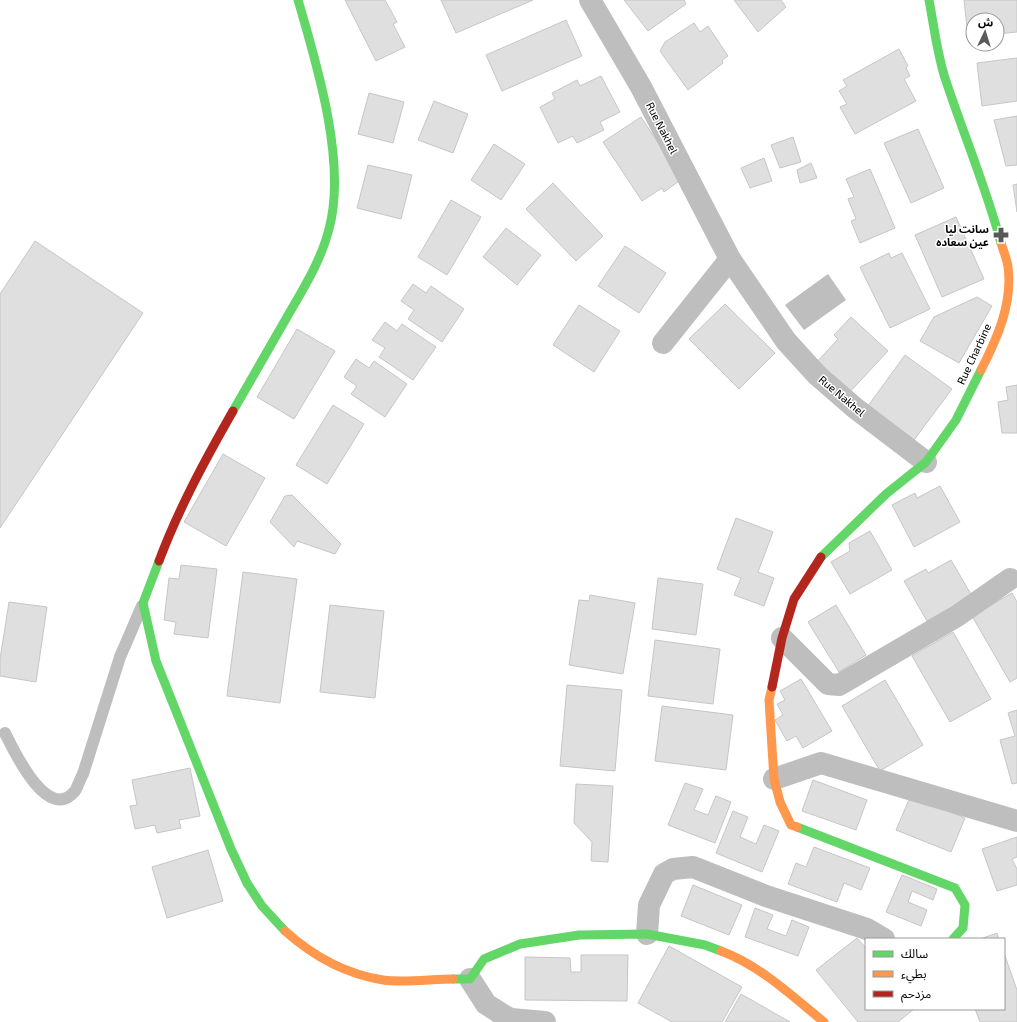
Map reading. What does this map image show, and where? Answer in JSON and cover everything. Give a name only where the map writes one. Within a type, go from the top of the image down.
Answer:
[{"type":"street","points":[[298,0],[318,70],[331,143],[335,190],[329,229],[314,270],[200,468],[175,519],[143,603],[156,661],[231,849],[247,883],[262,906],[286,932],[318,957],[348,972],[384,980],[470,979]]},
{"type":"street","name":"Rue Nakhel","points":[[590,0],[641,87],[730,259],[786,341],[817,375],[855,408],[926,462]]},
{"type":"street","name":"Rue Charbine","points":[[929,0],[938,51],[945,77],[997,224],[1008,267],[1009,284],[1004,317],[997,338],[956,420],[926,462],[886,494],[823,553],[794,599],[782,638],[769,700],[771,752],[774,779],[780,802],[791,826],[955,888],[965,905],[963,928],[954,938]]},
{"type":"street","points":[[663,343],[730,259]]},
{"type":"street","points":[[782,638],[828,684],[838,685],[957,616],[1010,579]]},
{"type":"street","points":[[774,779],[821,763],[1017,821]]},
{"type":"street","points":[[647,934],[649,904],[664,874],[673,869],[693,867],[766,896],[867,929],[882,938]]},
{"type":"street","points":[[470,979],[484,959],[520,944],[579,935],[647,934],[705,945],[740,958],[772,979],[824,1022]]},
{"type":"street","points":[[470,979],[486,1004],[505,1016],[511,1019],[545,1022]]},
{"type":"lane","points":[[5,733],[18,759],[39,789],[49,796],[60,798],[68,796],[76,790],[83,774],[120,657],[143,603]]},
{"type":"shaded area","points":[[828,274],[846,300],[804,330],[785,305]]},
{"type":"building","points":[[345,0],[385,0],[397,22],[393,24],[405,47],[376,61]]},
{"type":"building","points":[[441,0],[533,0],[456,33]]},
{"type":"building","points":[[624,0],[684,0],[686,4],[648,31]]},
{"type":"building","points":[[734,0],[781,0],[786,7],[758,32]]},
{"type":"building","points":[[964,0],[1017,0],[1017,32],[1005,33],[1005,12],[965,12]]},
{"type":"building","points":[[566,20],[582,56],[502,91],[486,55]]},
{"type":"building","points":[[694,23],[700,32],[708,26],[728,56],[722,60],[723,63],[688,90],[660,51],[665,42]]},
{"type":"building","points":[[899,49],[908,66],[906,68],[910,76],[904,79],[916,101],[855,134],[840,107],[847,104],[839,91],[847,86],[843,80]]},
{"type":"building","points":[[1017,58],[1017,101],[982,106],[977,63]]},
{"type":"building","points":[[601,76],[620,112],[600,122],[604,130],[577,143],[573,136],[558,143],[540,107],[555,99],[552,93],[577,80],[580,86]]},
{"type":"building","points":[[369,93],[404,102],[393,143],[358,134]]},
{"type":"building","points":[[434,101],[468,114],[453,153],[418,140]]},
{"type":"building","points":[[1017,116],[1017,165],[1006,166],[994,120]]},
{"type":"building","points":[[641,117],[682,179],[664,192],[662,188],[642,201],[603,142]]},
{"type":"building","points":[[918,129],[944,188],[911,203],[884,143]]},
{"type":"building","points":[[793,137],[801,162],[780,168],[771,145]]},
{"type":"building","points":[[494,144],[525,164],[501,200],[471,180]]},
{"type":"building","points":[[764,158],[772,181],[750,188],[741,168]]},
{"type":"building","points":[[811,163],[817,178],[800,183],[797,170]]},
{"type":"building","points":[[368,165],[412,175],[401,219],[357,208]]},
{"type":"building","points":[[870,169],[895,228],[860,243],[851,221],[856,219],[848,199],[854,197],[846,179]]},
{"type":"building","points":[[553,183],[603,236],[576,261],[526,209]]},
{"type":"building","points":[[1017,184],[1017,212],[1013,185]]},
{"type":"building","points":[[451,200],[481,217],[447,275],[418,257]]},
{"type":"building","points":[[956,217],[984,279],[942,297],[915,235]]},
{"type":"building","points":[[506,228],[541,255],[517,285],[483,257]]},
{"type":"building","points":[[35,241],[143,313],[0,528],[0,294]]},
{"type":"building","points":[[625,246],[666,273],[639,313],[598,286]]},
{"type":"building","points":[[889,253],[891,258],[902,253],[930,309],[890,328],[860,267]]},
{"type":"building","points":[[413,284],[426,293],[431,286],[464,309],[442,342],[408,319],[414,310],[401,301]]},
{"type":"building","points":[[977,297],[992,306],[959,363],[920,341],[934,317]]},
{"type":"building","points":[[725,304],[775,353],[739,389],[689,339]]},
{"type":"building","points":[[579,305],[620,331],[594,372],[553,345]]},
{"type":"building","points":[[851,317],[888,351],[848,394],[815,364],[838,339],[834,335]]},
{"type":"building","points":[[385,322],[397,331],[402,324],[436,347],[413,380],[379,357],[385,348],[372,340]]},
{"type":"building","points":[[297,329],[335,351],[294,419],[257,397]]},
{"type":"building","points":[[905,355],[952,389],[914,440],[868,406]]},
{"type":"building","points":[[356,359],[369,368],[374,361],[407,384],[385,417],[351,394],[357,386],[344,377]]},
{"type":"building","points":[[1017,385],[1017,433],[1002,433],[998,402],[1008,400],[1006,387]]},
{"type":"building","points":[[333,405],[364,424],[327,484],[296,465]]},
{"type":"building","points":[[223,454],[265,478],[226,546],[184,522]]},
{"type":"building","points":[[940,486],[960,522],[914,547],[892,505],[915,493],[917,498]]},
{"type":"building","points":[[292,495],[341,544],[335,554],[297,541],[294,547],[270,522],[285,496]]},
{"type":"building","points":[[736,518],[773,532],[758,572],[774,578],[764,606],[734,595],[741,578],[717,569]]},
{"type":"building","points":[[870,531],[892,570],[850,594],[831,562],[850,551],[849,543]]},
{"type":"building","points":[[951,560],[972,596],[927,621],[904,581],[926,569],[928,573]]},
{"type":"building","points":[[181,565],[217,569],[208,638],[174,634],[176,622],[164,620],[169,578],[179,579]]},
{"type":"building","points":[[243,572],[297,579],[280,703],[227,696]]},
{"type":"building","points":[[658,578],[703,584],[696,635],[652,629]]},
{"type":"building","points":[[1012,593],[1017,602],[1017,678],[1010,682],[972,616]]},
{"type":"building","points":[[590,595],[635,603],[623,674],[569,665],[579,600],[589,601]]},
{"type":"building","points":[[9,602],[47,607],[36,682],[0,676],[0,659]]},
{"type":"building","points":[[330,605],[384,611],[375,698],[320,692]]},
{"type":"building","points":[[836,605],[866,655],[839,672],[808,622]]},
{"type":"building","points":[[953,632],[991,699],[950,722],[912,656]]},
{"type":"building","points":[[655,640],[720,649],[713,704],[648,696]]},
{"type":"building","points":[[801,679],[832,731],[803,748],[796,736],[787,741],[775,720],[783,715],[777,704],[785,700],[780,691]]},
{"type":"building","points":[[885,680],[923,745],[880,771],[842,706]]},
{"type":"building","points":[[567,685],[622,690],[615,771],[560,766]]},
{"type":"building","points":[[662,706],[733,715],[726,770],[655,761]]},
{"type":"building","points":[[1017,710],[1017,783],[1012,784],[1000,740],[1015,736],[1008,713]]},
{"type":"building","points":[[190,768],[200,816],[179,820],[181,828],[157,833],[155,825],[135,829],[130,806],[137,805],[132,780]]},
{"type":"building","points":[[813,780],[867,800],[856,830],[802,811]]},
{"type":"building","points":[[685,783],[703,789],[694,810],[708,815],[716,796],[731,802],[715,843],[668,825]]},
{"type":"building","points":[[576,784],[613,786],[608,862],[591,861],[592,842],[574,823]]},
{"type":"building","points":[[911,795],[965,818],[951,852],[896,830]]},
{"type":"building","points":[[733,811],[748,817],[740,837],[756,844],[764,825],[779,831],[762,872],[716,853]]},
{"type":"building","points":[[1017,837],[1017,857],[1012,859],[1017,869],[1017,885],[997,891],[982,849]]},
{"type":"building","points":[[814,847],[870,868],[861,890],[844,883],[837,902],[788,884],[796,863],[806,867]]},
{"type":"building","points":[[208,850],[223,901],[167,918],[152,867]]},
{"type":"building","points":[[902,875],[937,889],[933,900],[912,891],[908,902],[927,910],[921,926],[886,912]]},
{"type":"building","points":[[693,885],[742,905],[729,935],[681,916]]},
{"type":"building","points":[[755,908],[773,915],[767,929],[786,936],[792,920],[809,927],[798,956],[745,937]]},
{"type":"building","points":[[997,933],[999,938],[983,938]]},
{"type":"building","points":[[857,938],[865,947],[865,1010],[913,1010],[898,1022],[858,1022],[816,970]]},
{"type":"building","points":[[669,946],[742,987],[722,1022],[672,1022],[638,1003]]},
{"type":"building","points":[[581,955],[628,955],[627,1001],[525,1000],[525,957],[570,958],[571,972],[581,972]]},
{"type":"building","points":[[1005,956],[1017,990],[1017,1022],[980,1022],[975,1010],[1005,1010]]},
{"type":"building","points":[[741,994],[790,1022],[725,1022]]},
{"type":"traffic: fast","points":[[233,411],[316,264],[326,241],[334,203],[332,145],[327,114],[321,84],[298,0]]},
{"type":"traffic: fast","points":[[929,0],[942,69],[1001,243]]},
{"type":"traffic: fast","points":[[821,557],[886,494],[926,462],[956,420],[981,370]]},
{"type":"traffic: fast","points":[[159,561],[143,603],[156,661],[231,849],[247,883],[262,906],[285,931]]},
{"type":"traffic: fast","points":[[797,827],[955,888],[965,905],[963,928],[954,938]]},
{"type":"traffic: fast","points":[[453,979],[470,979],[484,959],[520,944],[579,935],[647,934],[705,945],[721,951]]},
{"type":"traffic: slow","points":[[981,370],[993,346],[1006,307],[1009,280],[1008,267],[1001,243]]},
{"type":"traffic: slow","points":[[772,687],[769,700],[774,779],[780,802],[791,825],[797,827]]},
{"type":"traffic: slow","points":[[285,931],[307,949],[331,963],[343,969],[369,977],[391,981],[453,979]]},
{"type":"traffic: slow","points":[[721,951],[736,957],[763,973],[824,1022]]},
{"type":"traffic: jam","points":[[159,561],[193,484],[233,411]]},
{"type":"traffic: jam","points":[[772,687],[782,638],[794,599],[821,557]]},
{"type":"place","name":"سانت ليا عين سعاده","points":[[1001,235]]}]
